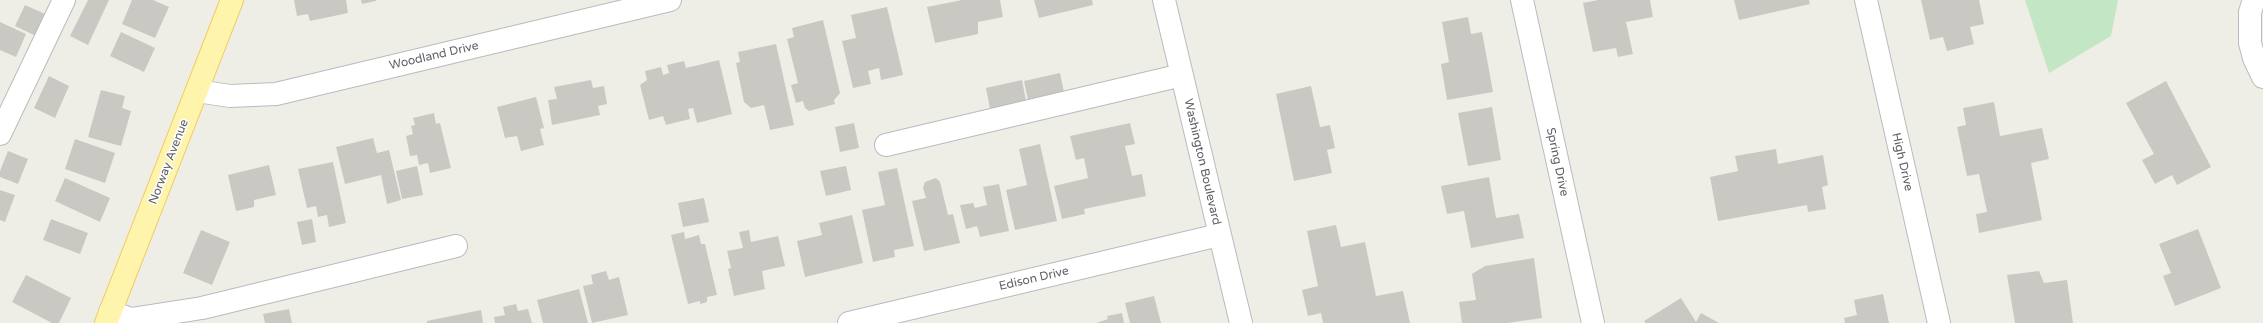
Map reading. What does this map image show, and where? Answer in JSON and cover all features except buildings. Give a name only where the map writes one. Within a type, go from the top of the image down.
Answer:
[{"type":"main road","name":"Norway Avenue","points":[[108,317],[232,0]]},
{"type":"street","points":[[0,134],[64,0]]},
{"type":"street","name":"Woodland Drive","points":[[197,91],[230,96],[276,94],[670,0]]},
{"type":"street","name":"Washington Boulevard","points":[[1164,0],[1241,323]]},
{"type":"street","name":"Spring Drive","points":[[1522,0],[1593,323]]},
{"type":"street","name":"High Drive","points":[[1866,0],[1940,323]]},
{"type":"street","points":[[2254,0],[2250,12],[2250,43],[2254,58],[2263,77]]},
{"type":"street","points":[[886,145],[1182,75]]},
{"type":"street","name":"Edison Drive","points":[[849,323],[1219,235]]},
{"type":"street","points":[[108,317],[131,319],[202,308],[456,246]]},
{"type":"green space","points":[[2025,0],[2118,0],[2111,36],[2049,73]]}]
